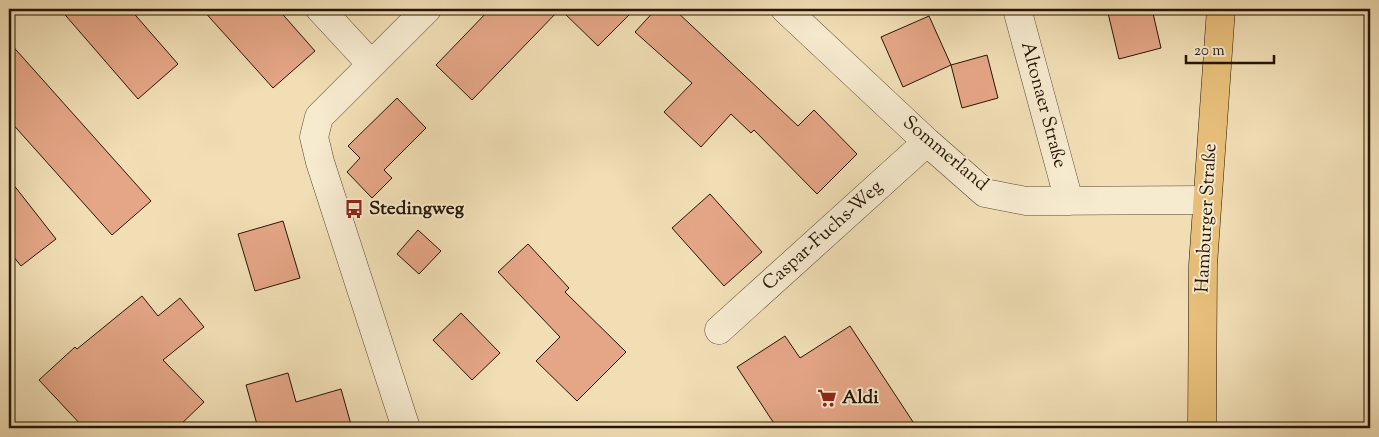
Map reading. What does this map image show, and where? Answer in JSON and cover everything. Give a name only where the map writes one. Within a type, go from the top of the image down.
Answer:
[{"type":"main road","name":"Hamburger Straße","points":[[1202,428],[1203,265],[1221,9]]},
{"type":"street","points":[[320,9],[371,64]]},
{"type":"street","points":[[406,428],[320,162],[314,137],[319,117],[427,9]]},
{"type":"street","name":"Sommerland","points":[[785,9],[927,142],[985,193],[1026,201],[1207,200]]},
{"type":"street","name":"Altonaer Straße","points":[[1017,9],[1068,201]]},
{"type":"street","name":"Caspar-Fuchs-Weg","points":[[719,330],[927,142]]},
{"type":"building","points":[[60,9],[130,9],[178,64],[138,99]]},
{"type":"building","points":[[202,9],[278,9],[315,51],[273,88]]},
{"type":"building","points":[[490,9],[560,9],[472,100],[436,65]]},
{"type":"building","points":[[560,9],[635,9],[598,46]]},
{"type":"building","points":[[656,9],[674,9],[798,126],[814,110],[857,154],[817,194],[754,130],[751,133],[731,114],[701,147],[664,112],[692,83],[635,32]]},
{"type":"building","points":[[1107,9],[1152,9],[1161,48],[1119,59]]},
{"type":"building","points":[[929,16],[951,65],[903,87],[881,37]]},
{"type":"building","points":[[9,42],[151,201],[112,235],[9,120]]},
{"type":"building","points":[[987,55],[998,98],[962,108],[951,65]]},
{"type":"building","points":[[397,98],[426,128],[384,170],[392,178],[372,198],[347,172],[360,158],[348,146]]},
{"type":"building","points":[[9,179],[56,239],[21,266],[9,251]]},
{"type":"building","points":[[710,194],[762,252],[724,286],[672,228]]},
{"type":"building","points":[[283,221],[300,278],[255,291],[238,234]]},
{"type":"building","points":[[418,230],[441,251],[419,274],[397,254]]},
{"type":"building","points":[[528,244],[569,288],[565,292],[626,352],[577,401],[536,361],[560,337],[498,272]]},
{"type":"building","points":[[142,296],[158,316],[180,298],[204,327],[163,360],[204,402],[177,428],[84,428],[39,380],[75,347],[77,349]]},
{"type":"building","points":[[461,313],[500,353],[472,380],[433,340]]},
{"type":"building","name":"Aldi","points":[[850,326],[917,428],[777,428],[737,367],[785,336],[800,358]]},
{"type":"building","points":[[288,373],[296,402],[341,389],[352,428],[258,428],[246,385]]},
{"type":"place","name":"Stedingweg","points":[[354,209]]},
{"type":"place","name":"Aldi","points":[[827,398]]}]
